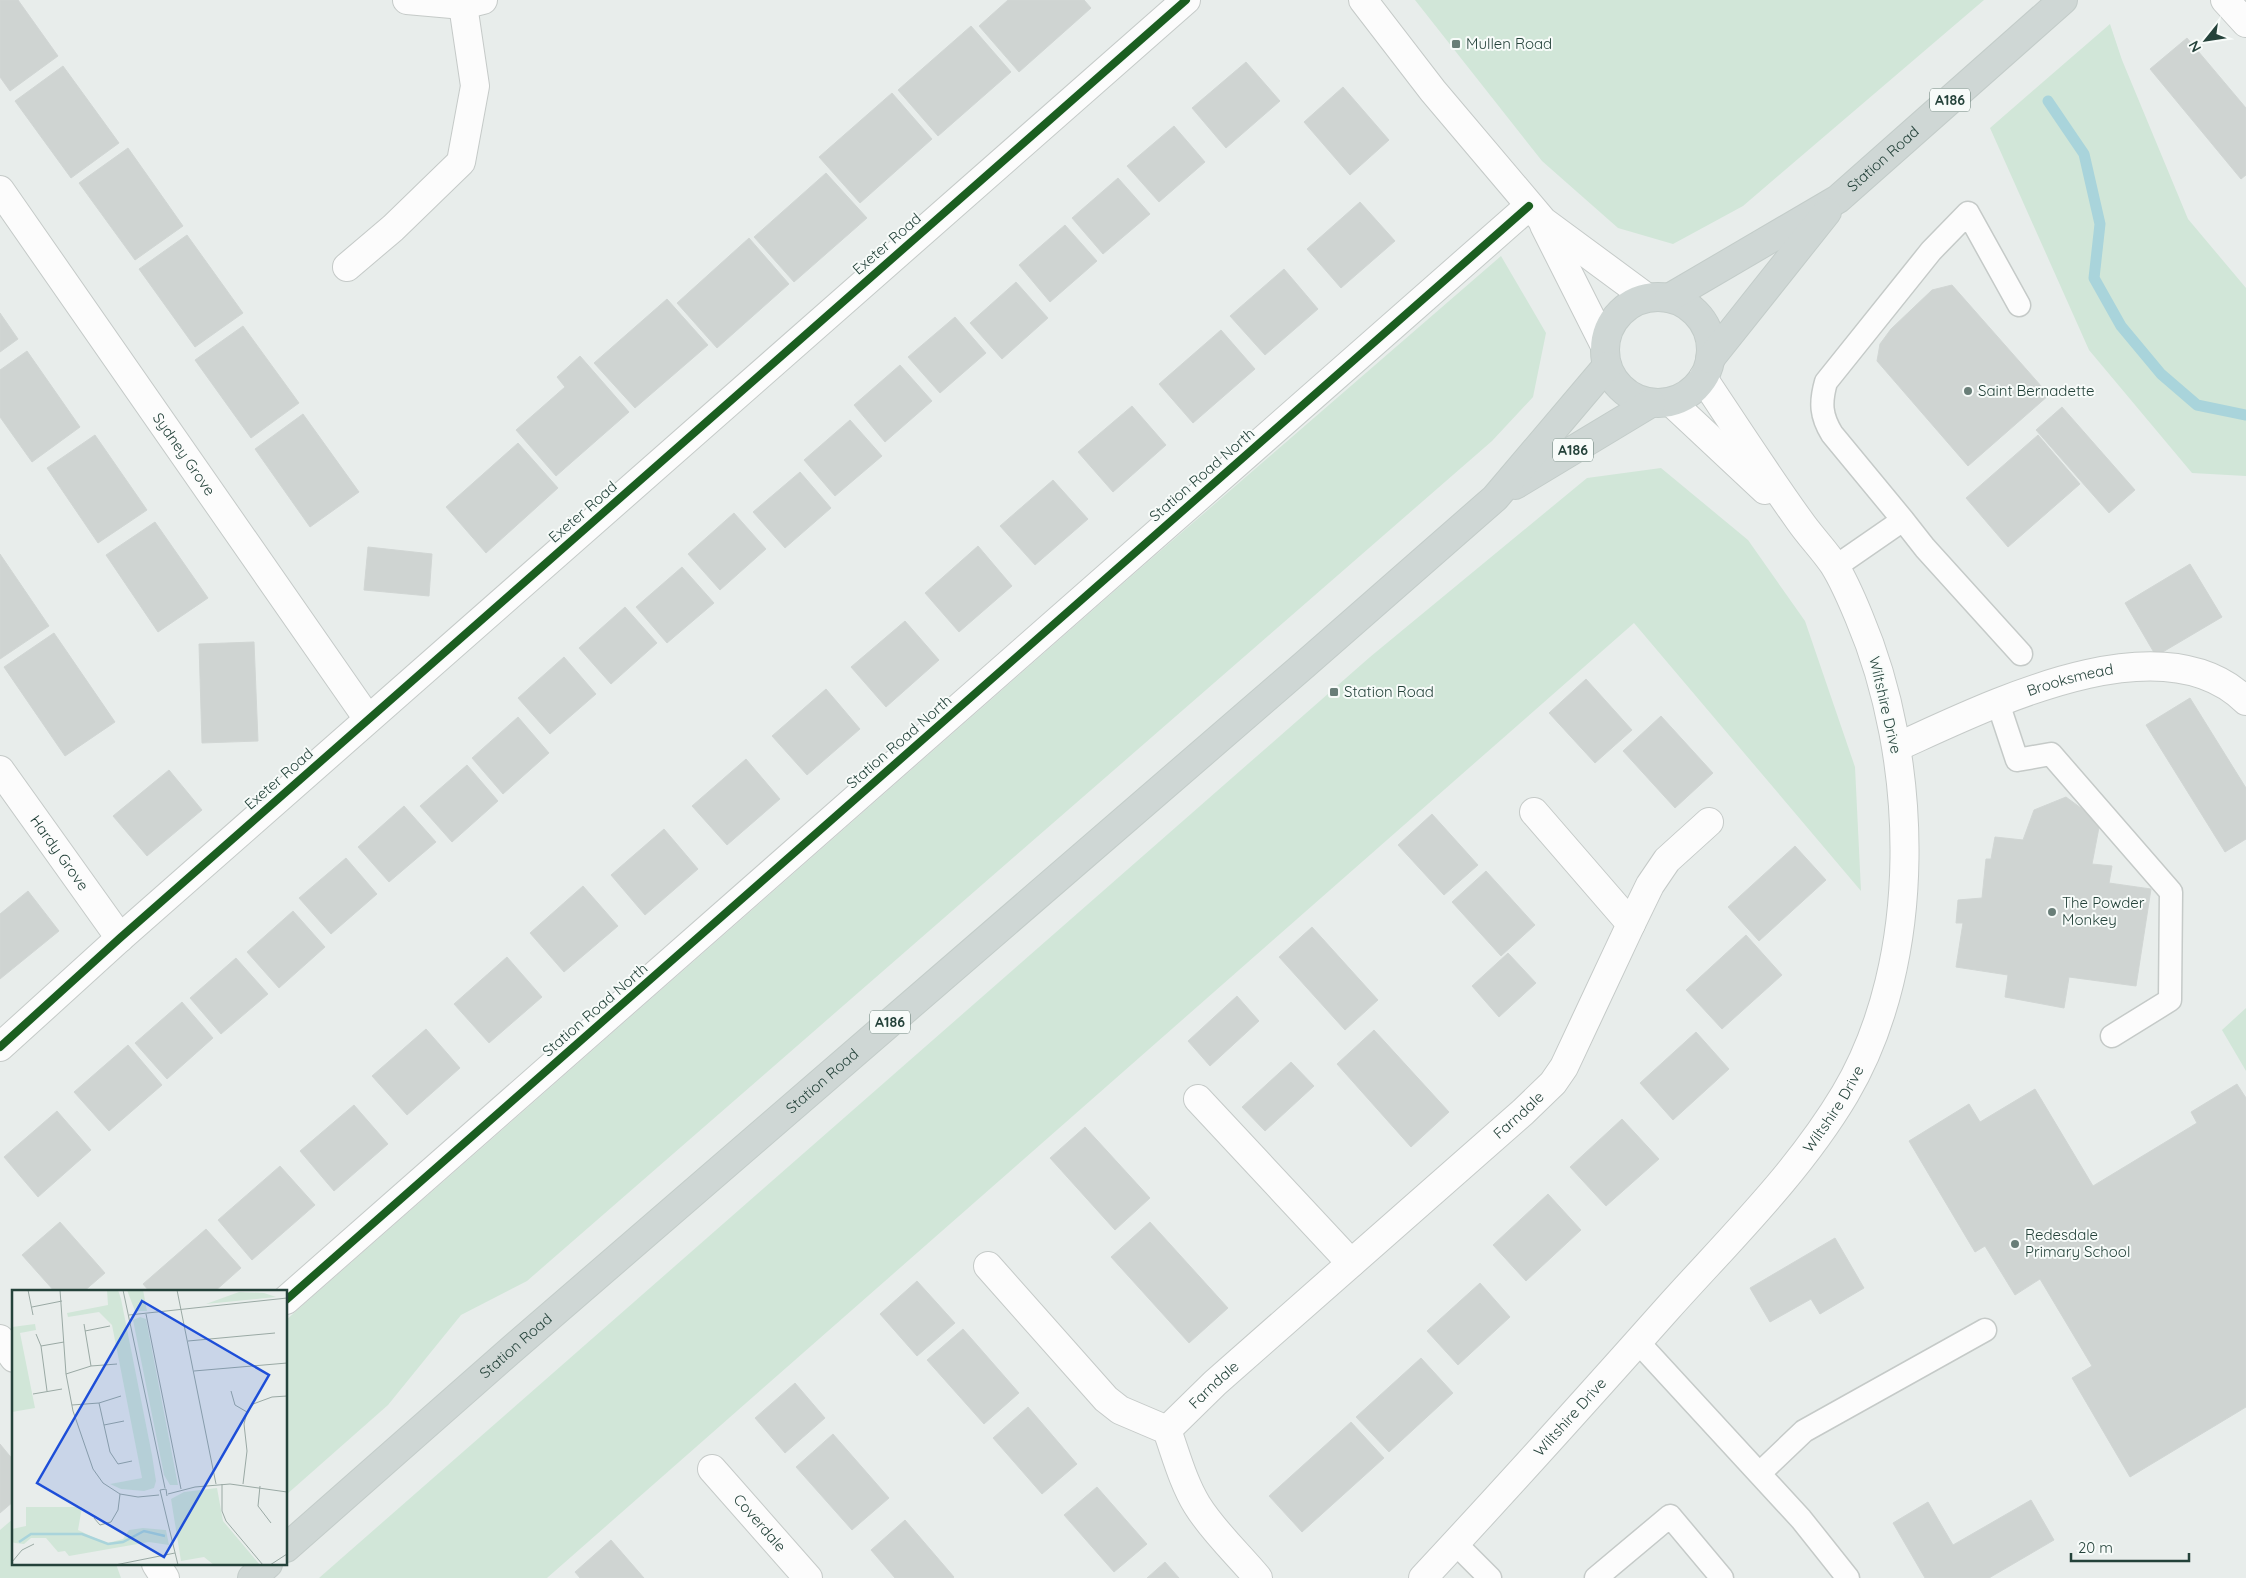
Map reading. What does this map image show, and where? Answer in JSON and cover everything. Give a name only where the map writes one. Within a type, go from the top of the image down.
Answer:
[{"type":"main road","name":"Station Road","points":[[1706,369],[1838,199],[2062,0]]},
{"type":"main road","name":"Station Road","points":[[1658,298],[1838,199]]},
{"type":"main road","points":[[1658,298],[1688,306],[1702,320],[1710,339],[1706,369],[1689,393],[1661,402],[1632,396],[1616,384],[1606,355],[1611,323],[1626,306],[1658,298]]},
{"type":"main road","name":"Station Road","points":[[288,1546],[503,1356],[1495,498],[1606,355]]},
{"type":"main road","name":"Station Road","points":[[1495,498],[1661,402]]},
{"type":"main road","points":[[252,1578],[266,1566]]},
{"type":"street","points":[[347,267],[394,228],[461,162],[475,86],[473,2],[406,0]]},
{"type":"street","name":"Exeter Road","points":[[0,1047],[120,938],[368,719],[1186,0]]},
{"type":"street","points":[[1363,0],[1433,91],[1536,214],[1606,355]]},
{"type":"street","points":[[2226,0],[2246,23]]},
{"type":"street","name":"Sydney Grove","points":[[0,190],[368,719]]},
{"type":"street","points":[[1536,214],[1658,298]]},
{"type":"street","name":"Station Road North","points":[[288,1298],[1536,214]]},
{"type":"street","name":"Wiltshire Drive","points":[[1423,1578],[1638,1342],[1779,1183],[1818,1134],[1845,1093],[1868,1049],[1893,963],[1899,923],[1905,830],[1897,747],[1888,704],[1873,652],[1836,567],[1801,524],[1706,369]]},
{"type":"street","name":"Wiltshire Drive","points":[[1661,402],[1801,524]]},
{"type":"street","name":"Brooksmead","points":[[1897,747],[1998,703],[2064,679],[2090,673],[2144,667],[2181,668],[2212,676],[2246,701]]},
{"type":"street","name":"Hardy Grove","points":[[0,770],[120,938]]},
{"type":"street","points":[[1534,812],[1631,924]]},
{"type":"street","name":"Farndale","points":[[1167,1430],[1215,1383],[1523,1112],[1553,1083],[1579,1038],[1650,885],[1667,860],[1709,822]]},
{"type":"street","points":[[1198,1099],[1351,1263]]},
{"type":"street","points":[[988,1266],[1106,1400],[1120,1410],[1167,1430],[1186,1484],[1196,1504],[1258,1578]]},
{"type":"street","points":[[0,1340],[12,1355]]},
{"type":"street","name":"Coverdale","points":[[712,1470],[808,1578]]},
{"type":"street","points":[[157,1566],[165,1578]]},
{"type":"lane","points":[[2019,305],[1968,213],[1931,251],[1826,382],[1821,408],[1825,422],[1832,434],[1925,548],[2021,654]]},
{"type":"lane","points":[[1836,567],[1903,520]]},
{"type":"lane","points":[[1998,703],[2017,760],[2051,754],[2171,892],[2170,1000],[2112,1036]]},
{"type":"lane","points":[[1760,1473],[1804,1431],[1985,1330]]},
{"type":"lane","points":[[1638,1342],[1801,1519],[1848,1578]]},
{"type":"lane","points":[[1596,1578],[1670,1516],[1722,1578]]},
{"type":"lane","points":[[1456,1543],[1490,1578]]},
{"type":"green space","points":[[1415,0],[1984,0],[1743,206],[1673,244],[1618,228],[1542,161]]},
{"type":"green space","points":[[2110,24],[2122,60],[2188,219],[2246,288],[2246,476],[2192,473],[2089,350],[1990,128]]},
{"type":"green space","points":[[1501,256],[1546,333],[1533,397],[1492,441],[527,1281],[461,1315],[388,1405],[288,1493],[288,1318],[1143,566]]},
{"type":"green space","points":[[1661,468],[1748,540],[1805,621],[1855,767],[1861,891],[1634,623],[547,1578],[319,1578],[1370,657],[1587,478]]},
{"type":"green space","points":[[2246,1008],[2246,1071],[2222,1030]]},
{"type":"green space","points":[[12,1520],[12,1566],[117,1566],[121,1578],[0,1578],[0,1530]]},
{"type":"building","points":[[0,0],[18,0],[58,56],[10,91],[0,77]]},
{"type":"building","points":[[1008,0],[1084,0],[1091,8],[1019,72],[979,26]]},
{"type":"building","points":[[971,26],[1011,72],[938,136],[898,90]]},
{"type":"building","points":[[2187,38],[2246,108],[2246,175],[2241,179],[2150,69]]},
{"type":"building","points":[[1246,62],[1280,101],[1226,148],[1192,108]]},
{"type":"building","points":[[63,66],[119,143],[71,178],[15,101]]},
{"type":"building","points":[[1343,87],[1389,140],[1350,175],[1304,122]]},
{"type":"building","points":[[892,93],[932,139],[860,203],[819,157]]},
{"type":"building","points":[[1174,126],[1205,162],[1159,202],[1127,166]]},
{"type":"building","points":[[128,148],[183,226],[135,260],[79,183]]},
{"type":"building","points":[[826,173],[867,218],[794,282],[754,237]]},
{"type":"building","points":[[1118,178],[1150,214],[1103,254],[1072,218]]},
{"type":"building","points":[[1360,202],[1395,241],[1341,288],[1307,249]]},
{"type":"building","points":[[1065,225],[1097,261],[1050,302],[1019,265]]},
{"type":"building","points":[[187,235],[243,313],[195,347],[139,269]]},
{"type":"building","points":[[749,238],[789,284],[717,348],[677,303]]},
{"type":"building","points":[[1284,269],[1318,309],[1265,355],[1230,316]]},
{"type":"building","points":[[1016,282],[1048,318],[1002,359],[970,323]]},
{"type":"building","points":[[1952,285],[2049,395],[1968,466],[1877,361],[1880,344],[1891,329],[1932,290]]},
{"type":"building","points":[[667,299],[708,345],[635,408],[594,363]]},
{"type":"building","points":[[0,313],[18,339],[0,352]]},
{"type":"building","points":[[955,317],[986,353],[940,393],[908,357]]},
{"type":"building","points":[[243,326],[299,403],[251,438],[195,360]]},
{"type":"building","points":[[1221,330],[1255,369],[1193,423],[1159,384]]},
{"type":"building","points":[[27,351],[80,427],[32,462],[0,417],[0,370]]},
{"type":"building","points":[[580,356],[629,412],[556,476],[516,430],[565,387],[557,377]]},
{"type":"building","points":[[900,365],[932,401],[885,442],[854,405]]},
{"type":"building","points":[[1132,406],[1166,445],[1113,492],[1078,452]]},
{"type":"building","points":[[2062,407],[2135,490],[2109,513],[2036,430]]},
{"type":"building","points":[[303,414],[359,492],[310,527],[255,449]]},
{"type":"building","points":[[850,420],[882,456],[835,496],[804,460]]},
{"type":"building","points":[[95,435],[147,510],[98,543],[47,468]]},
{"type":"building","points":[[2038,435],[2080,484],[2008,547],[1966,498]]},
{"type":"building","points":[[518,443],[558,488],[486,553],[446,507]]},
{"type":"building","points":[[800,472],[831,508],[785,548],[753,512]]},
{"type":"building","points":[[1053,480],[1088,519],[1035,565],[1000,526]]},
{"type":"building","points":[[734,513],[766,549],[720,590],[688,554]]},
{"type":"building","points":[[155,522],[208,598],[158,632],[106,555]]},
{"type":"building","points":[[978,546],[1012,586],[959,632],[925,593]]},
{"type":"building","points":[[368,547],[432,554],[429,596],[364,590]]},
{"type":"building","points":[[0,554],[49,626],[0,659]]},
{"type":"building","points":[[2190,564],[2222,617],[2156,656],[2125,603]]},
{"type":"building","points":[[682,567],[714,603],[667,643],[636,607]]},
{"type":"building","points":[[625,607],[657,643],[611,684],[579,648]]},
{"type":"building","points":[[905,621],[939,660],[886,707],[851,667]]},
{"type":"building","points":[[54,633],[115,722],[65,756],[4,667]]},
{"type":"building","points":[[254,642],[258,741],[202,743],[199,644]]},
{"type":"building","points":[[564,657],[596,694],[550,734],[518,698]]},
{"type":"building","points":[[1586,679],[1632,730],[1595,763],[1549,713]]},
{"type":"building","points":[[826,689],[860,729],[807,775],[772,736]]},
{"type":"building","points":[[2190,698],[2246,788],[2246,839],[2225,852],[2146,725]]},
{"type":"building","points":[[1661,716],[1713,773],[1675,808],[1623,751]]},
{"type":"building","points":[[518,717],[549,753],[503,794],[472,758]]},
{"type":"building","points":[[746,759],[780,799],[727,845],[692,806]]},
{"type":"building","points":[[467,765],[498,801],[452,842],[420,806]]},
{"type":"building","points":[[169,770],[202,810],[147,856],[113,816]]},
{"type":"building","name":"The Powder Monkey","points":[[2066,797],[2100,822],[2092,864],[2112,866],[2109,883],[2151,889],[2136,986],[2069,977],[2064,1008],[2005,997],[2008,975],[1956,967],[1963,923],[1956,923],[1958,900],[1982,898],[1986,859],[1991,859],[1995,837],[2023,840],[2034,810]]},
{"type":"building","points":[[404,806],[436,842],[389,882],[358,847]]},
{"type":"building","points":[[1432,814],[1478,865],[1444,895],[1398,845]]},
{"type":"building","points":[[664,829],[698,869],[645,915],[611,875]]},
{"type":"building","points":[[1795,846],[1826,880],[1759,941],[1728,907]]},
{"type":"building","points":[[346,858],[377,894],[331,934],[299,898]]},
{"type":"building","points":[[1486,871],[1535,925],[1501,956],[1452,902]]},
{"type":"building","points":[[583,886],[618,926],[564,972],[530,933]]},
{"type":"building","points":[[28,891],[59,931],[0,979],[0,914]]},
{"type":"building","points":[[293,911],[325,947],[279,988],[247,952]]},
{"type":"building","points":[[1312,927],[1378,1000],[1345,1030],[1279,957]]},
{"type":"building","points":[[1746,935],[1782,975],[1722,1029],[1686,990]]},
{"type":"building","points":[[1508,953],[1536,983],[1499,1017],[1472,986]]},
{"type":"building","points":[[507,957],[542,997],[489,1043],[454,1004]]},
{"type":"building","points":[[236,958],[268,994],[221,1034],[190,998]]},
{"type":"building","points":[[1237,996],[1259,1021],[1210,1066],[1188,1041]]},
{"type":"building","points":[[182,1002],[213,1038],[167,1079],[135,1043]]},
{"type":"building","points":[[426,1029],[460,1068],[407,1115],[372,1076]]},
{"type":"building","points":[[1374,1030],[1449,1112],[1411,1147],[1337,1064]]},
{"type":"building","points":[[1696,1032],[1729,1069],[1673,1120],[1640,1083]]},
{"type":"building","points":[[128,1045],[162,1085],[109,1131],[74,1092]]},
{"type":"building","points":[[1291,1062],[1314,1086],[1265,1131],[1242,1107]]},
{"type":"building","points":[[2237,1084],[2246,1098],[2246,1407],[2130,1477],[2072,1378],[2092,1366],[2040,1279],[2015,1295],[1985,1246],[1975,1252],[1909,1141],[1969,1104],[1980,1122],[2035,1089],[2093,1186],[2197,1123],[2191,1112]]},
{"type":"building","points":[[354,1105],[388,1144],[334,1191],[300,1151]]},
{"type":"building","points":[[57,1111],[91,1150],[38,1197],[4,1157]]},
{"type":"building","points":[[1622,1119],[1659,1159],[1606,1206],[1570,1167]]},
{"type":"building","points":[[1085,1127],[1150,1198],[1115,1230],[1050,1158]]},
{"type":"building","points":[[280,1166],[315,1205],[252,1260],[218,1220]]},
{"type":"building","points":[[1548,1194],[1581,1230],[1526,1281],[1493,1245]]},
{"type":"building","points":[[60,1222],[105,1273],[85,1290],[53,1290],[22,1255]]},
{"type":"building","points":[[1150,1222],[1228,1308],[1189,1343],[1111,1257]]},
{"type":"building","points":[[206,1229],[241,1268],[216,1290],[148,1290],[143,1284]]},
{"type":"building","points":[[1835,1238],[1864,1288],[1820,1314],[1811,1299],[1770,1322],[1750,1288]]},
{"type":"building","points":[[917,1281],[955,1323],[917,1356],[880,1314]]},
{"type":"building","points":[[1480,1283],[1510,1317],[1458,1365],[1427,1331]]},
{"type":"building","points":[[963,1329],[1019,1393],[984,1424],[927,1360]]},
{"type":"building","points":[[1421,1358],[1453,1393],[1389,1452],[1356,1417]]},
{"type":"building","points":[[795,1383],[825,1418],[785,1453],[755,1418]]},
{"type":"building","points":[[1028,1407],[1077,1464],[1042,1494],[993,1438]]},
{"type":"building","points":[[1351,1422],[1384,1458],[1302,1532],[1269,1496]]},
{"type":"building","points":[[833,1434],[889,1498],[852,1530],[796,1467]]},
{"type":"building","points":[[0,1444],[12,1459],[12,1503],[0,1513]]},
{"type":"building","points":[[1097,1487],[1147,1544],[1114,1572],[1064,1515]]},
{"type":"building","points":[[2031,1500],[2054,1540],[1989,1578],[1925,1578],[1893,1523],[1928,1502],[1953,1545]]},
{"type":"building","points":[[905,1520],[953,1578],[895,1578],[871,1550]]},
{"type":"building","points":[[611,1540],[644,1578],[580,1578],[575,1572]]},
{"type":"building","points":[[1165,1562],[1179,1578],[1147,1578]]},
{"type":"waterway","points":[[2048,101],[2084,154],[2100,224],[2094,278],[2121,326],[2161,374],[2197,405],[2246,415]]},
{"type":"cycle path","points":[[0,1047],[120,938],[1186,0]]},
{"type":"cycle path","points":[[288,1298],[1529,206]]},
{"type":"place","name":"Mullen Road","points":[[1456,44]]},
{"type":"place","name":"Saint Bernadette","points":[[1968,391]]},
{"type":"place","name":"Station Road","points":[[1334,692]]},
{"type":"place","name":"The Powder Monkey","points":[[2052,912]]},
{"type":"place","name":"Redesdale Primary School","points":[[2015,1244]]}]
